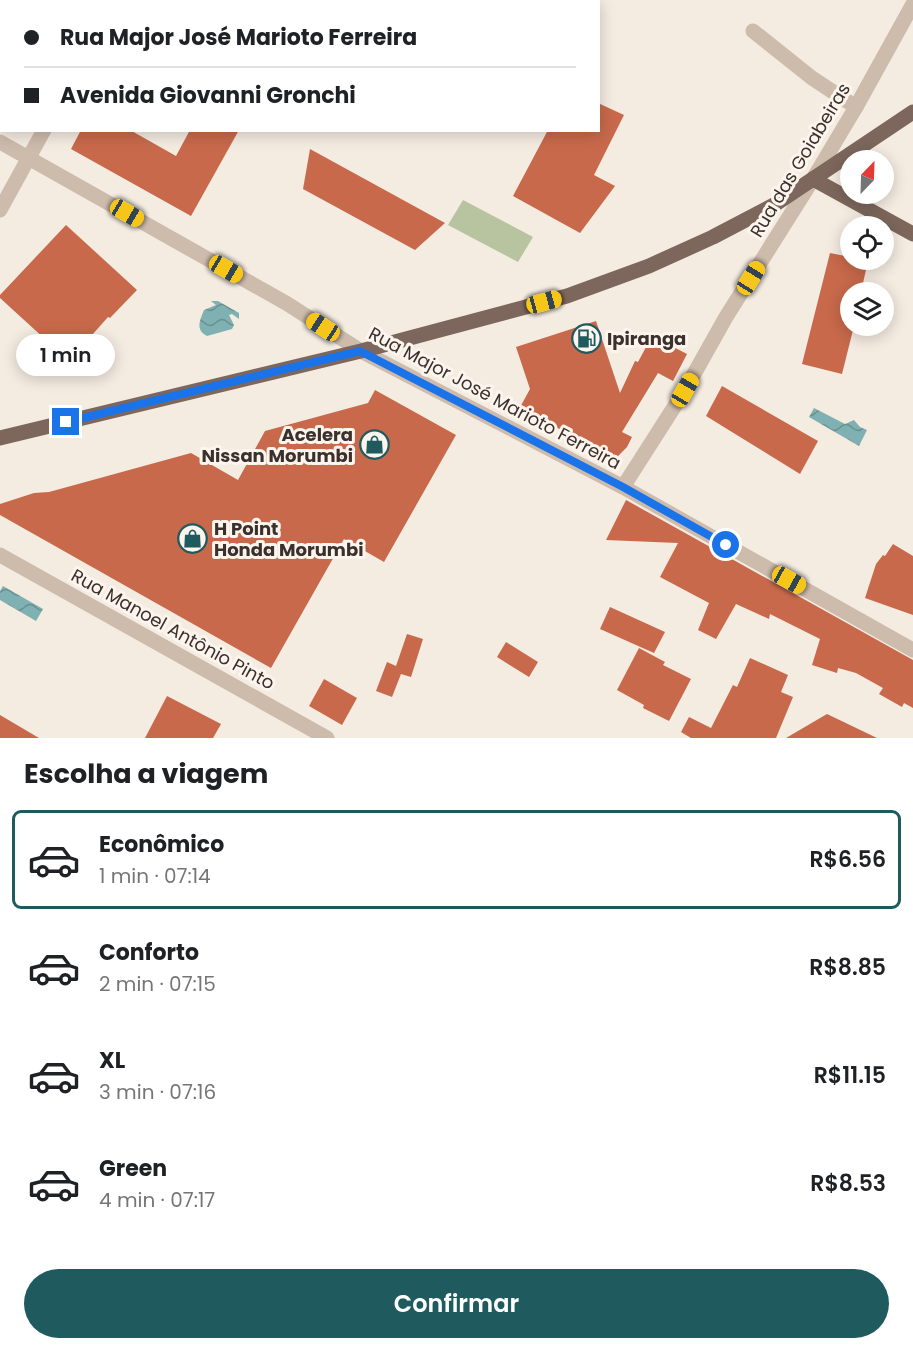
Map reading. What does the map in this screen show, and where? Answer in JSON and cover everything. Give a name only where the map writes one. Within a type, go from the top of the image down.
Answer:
[{"type":"main road","points":[[0,438],[360,351],[567,296],[649,266],[713,237],[774,205],[913,112]]},
{"type":"main road","points":[[813,178],[913,234]]},
{"type":"street","name":"Rua das Goiabeiras","points":[[623,487],[685,390],[726,317],[856,107],[913,4]]},
{"type":"street","points":[[753,32],[812,78],[856,107]]},
{"type":"street","points":[[0,210],[43,132]]},
{"type":"street","name":"Rua Major José Marioto Ferreira","points":[[0,142],[286,303],[360,351],[623,487],[913,650]]},
{"type":"street","name":"Rua Manoel Antônio Pinto","points":[[0,555],[327,738]]},
{"type":"green space","points":[[463,200],[533,237],[518,262],[448,225]]},
{"type":"water","points":[[211,301],[218,301],[239,313],[239,319],[232,314],[229,315],[234,325],[232,329],[207,336],[201,331],[200,324],[204,310],[216,305]]},
{"type":"water","points":[[814,408],[845,424],[854,420],[860,427],[867,430],[859,446],[809,417]]},
{"type":"water","points":[[3,586],[43,609],[36,621],[0,600],[0,591]]},
{"type":"building","points":[[600,104],[624,115],[594,175],[615,186],[580,233],[513,196],[547,132],[600,132]]},
{"type":"building","points":[[80,132],[134,132],[176,156],[189,132],[238,132],[191,216],[71,149]]},
{"type":"building","points":[[310,149],[445,223],[415,250],[303,189]]},
{"type":"building","points":[[66,225],[137,290],[110,318],[108,317],[69,361],[0,298],[0,295]]},
{"type":"building","points":[[830,253],[840,255],[840,270],[866,270],[863,282],[840,282],[840,336],[852,336],[842,374],[802,364]]},
{"type":"building","points":[[596,321],[620,393],[635,361],[638,362],[652,336],[687,354],[673,381],[658,373],[622,432],[632,437],[627,447],[616,458],[536,417],[530,418],[518,411],[530,389],[516,347]]},
{"type":"building","points":[[722,386],[818,441],[800,474],[706,416]]},
{"type":"building","points":[[375,390],[456,435],[384,562],[344,539],[271,668],[0,515],[0,504],[34,493],[49,492],[191,453],[238,480],[265,431],[368,403]]},
{"type":"building","points":[[626,500],[913,660],[913,708],[904,703],[902,707],[879,694],[883,688],[856,673],[838,668],[837,673],[812,665],[820,639],[770,614],[769,619],[736,604],[716,639],[698,630],[709,603],[660,577],[678,543],[606,540]]},
{"type":"building","points":[[893,544],[913,556],[913,615],[865,598],[876,564]]},
{"type":"building","points":[[610,607],[665,632],[654,653],[600,629]]},
{"type":"building","points":[[407,634],[423,639],[411,677],[401,674],[392,697],[376,691],[387,662],[396,666]]},
{"type":"building","points":[[506,642],[538,662],[529,677],[497,657]]},
{"type":"building","points":[[639,648],[665,662],[663,665],[691,679],[669,721],[643,708],[644,705],[617,690]]},
{"type":"building","points":[[750,658],[788,675],[781,692],[793,697],[776,738],[691,738],[681,732],[689,717],[711,728],[733,685],[737,687]]},
{"type":"building","points":[[324,679],[357,698],[342,725],[309,706]]},
{"type":"building","points":[[167,696],[221,724],[213,738],[145,738]]},
{"type":"building","points":[[827,714],[877,738],[786,738]]},
{"type":"building","points":[[0,715],[39,738],[0,738]]},
{"type":"place","name":"Ipiranga","points":[[586,338]]},
{"type":"place","name":"Acelera Nissan Morumbi","points":[[374,444]]},
{"type":"place","name":"H Point Honda Morumbi","points":[[193,538]]},
{"type":"route","points":[[66,422],[360,351],[623,487],[726,545]]}]
